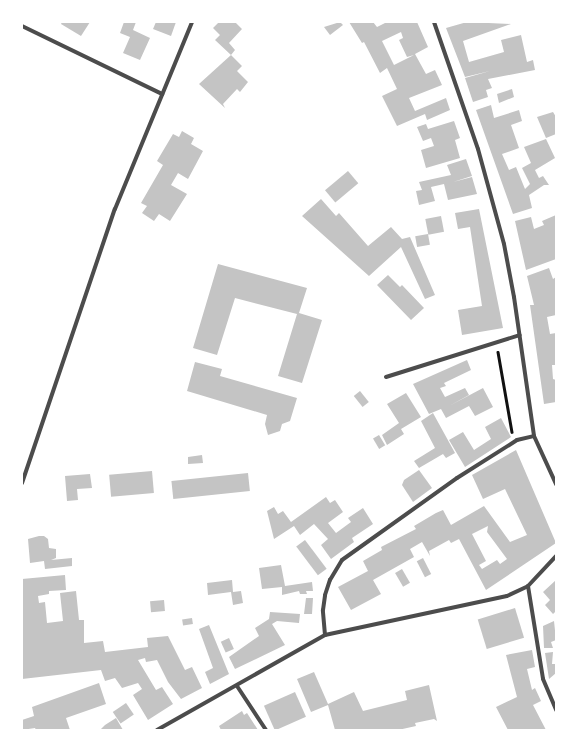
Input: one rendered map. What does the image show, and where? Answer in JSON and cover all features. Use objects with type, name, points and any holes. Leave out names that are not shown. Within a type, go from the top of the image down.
[{"type":"street","points":[[22,483],[86,288],[162,94],[192,22]]},
{"type":"street","points":[[434,22],[478,149],[504,244],[520,335],[534,436],[556,484]]},
{"type":"street","points":[[22,26],[162,94]]},
{"type":"street","points":[[386,377],[520,335]]},
{"type":"street","points":[[325,635],[325,595],[342,560],[456,478],[517,440],[534,436]]},
{"type":"street","points":[[157,730],[325,635],[507,596],[528,586],[556,556]]},
{"type":"street","points":[[528,586],[543,679],[556,710]]},
{"type":"street","points":[[237,686],[266,730]]},
{"type":"path","points":[[497,342],[511,430]]},
{"type":"building","points":[[62,22],[90,22],[81,36],[61,24]]},
{"type":"building","points":[[124,22],[136,22],[133,30],[150,38],[140,60],[123,53],[130,37],[120,33]]},
{"type":"building","points":[[156,22],[176,22],[171,36],[153,29]]},
{"type":"building","points":[[219,22],[235,22],[242,29],[229,43],[235,50],[231,55],[215,40],[220,35],[213,28]]},
{"type":"building","points":[[340,22],[343,25],[330,35],[324,27]]},
{"type":"building","points":[[349,22],[373,22],[377,27],[387,22],[417,22],[428,47],[415,54],[426,74],[435,70],[442,85],[409,98],[415,111],[446,98],[450,110],[427,120],[425,114],[397,126],[382,96],[397,89],[387,68],[380,73],[364,42],[362,43]],"holes":[[[401,32],[403,38],[399,40],[407,57],[414,55],[394,65],[382,41]]]},
{"type":"building","points":[[467,22],[511,24],[463,41],[469,62],[504,52],[501,40],[521,35],[527,62],[533,60],[535,70],[488,79],[492,88],[486,90],[488,97],[473,102],[465,78],[490,71],[465,77],[446,28]]},
{"type":"building","points":[[231,55],[242,66],[237,71],[248,82],[240,92],[237,89],[223,104],[225,108],[199,84]]},
{"type":"building","points":[[512,89],[514,97],[499,103],[497,94]]},
{"type":"building","points":[[491,105],[494,118],[519,110],[522,121],[511,125],[519,148],[502,154],[509,170],[516,167],[525,189],[530,184],[522,168],[531,163],[524,147],[546,139],[555,158],[535,170],[539,178],[543,176],[549,185],[544,185],[529,195],[532,208],[513,214],[476,110]]},
{"type":"building","points":[[553,112],[556,117],[556,134],[546,138],[537,117]]},
{"type":"building","points":[[454,121],[460,138],[455,140],[460,158],[426,168],[421,150],[434,146],[431,138],[423,141],[417,127],[426,124],[428,129]]},
{"type":"building","points":[[182,131],[194,138],[191,144],[203,151],[188,179],[178,173],[171,185],[187,194],[170,221],[159,214],[154,221],[142,213],[147,206],[141,203],[163,165],[157,161],[173,134],[179,137]]},
{"type":"building","points":[[466,159],[472,176],[453,182],[472,177],[477,194],[448,200],[444,184],[431,187],[435,201],[419,205],[416,191],[422,190],[419,182],[451,175],[447,165]]},
{"type":"building","points":[[348,171],[358,183],[335,203],[325,190]]},
{"type":"building","points":[[321,199],[336,216],[339,213],[368,246],[391,227],[402,239],[410,237],[435,295],[425,299],[401,247],[369,276],[302,216]]},
{"type":"building","points":[[479,209],[503,328],[462,335],[458,310],[482,306],[470,227],[458,229],[455,213]]},
{"type":"building","points":[[556,215],[556,259],[526,270],[515,221],[531,217],[534,229],[544,225],[542,221]]},
{"type":"building","points":[[441,216],[444,232],[428,235],[425,219]]},
{"type":"building","points":[[428,234],[430,245],[417,247],[415,236]]},
{"type":"building","points":[[218,264],[307,288],[299,313],[322,320],[302,383],[278,376],[297,314],[235,298],[217,355],[193,348]]},
{"type":"building","points":[[549,268],[553,279],[556,277],[556,315],[547,317],[550,334],[556,333],[556,365],[552,365],[553,379],[556,380],[556,402],[544,404],[530,305],[534,305],[527,276]]},
{"type":"building","points":[[388,275],[400,287],[402,285],[424,308],[411,320],[377,285]]},
{"type":"building","points":[[467,360],[471,370],[444,383],[446,386],[440,388],[445,397],[465,388],[469,395],[449,406],[483,388],[493,407],[475,416],[469,406],[446,418],[441,409],[429,414],[413,384]]},
{"type":"building","points":[[195,362],[222,369],[220,376],[297,398],[290,421],[282,424],[280,431],[268,435],[265,424],[267,415],[187,391]]},
{"type":"building","points":[[360,391],[369,402],[363,407],[354,396]]},
{"type":"building","points":[[406,393],[421,417],[401,429],[404,434],[387,445],[382,435],[399,423],[387,404]]},
{"type":"building","points":[[433,413],[455,453],[446,458],[443,454],[419,468],[414,461],[435,448],[421,421]]},
{"type":"building","points":[[501,418],[511,437],[465,467],[449,440],[463,432],[474,450],[491,439],[485,427]]},
{"type":"building","points":[[379,435],[385,445],[379,449],[373,439]]},
{"type":"building","points":[[516,450],[556,543],[486,590],[459,539],[451,543],[449,540],[429,551],[430,556],[422,542],[410,549],[414,557],[373,580],[381,594],[351,610],[338,587],[368,571],[363,561],[382,550],[381,547],[416,529],[414,526],[443,510],[451,525],[484,506],[510,542],[527,535],[505,489],[483,499],[472,475]],"holes":[[[488,526],[487,532],[507,559],[500,564],[497,560],[482,569],[479,565],[486,561],[472,534]]]},
{"type":"building","points":[[202,455],[203,463],[188,464],[188,457]]},
{"type":"building","points":[[419,470],[432,488],[413,502],[402,485],[404,480]]},
{"type":"building","points":[[152,471],[154,493],[111,497],[109,475]]},
{"type":"building","points":[[248,473],[250,491],[173,499],[171,481]]},
{"type":"building","points":[[90,474],[92,488],[77,489],[78,500],[67,501],[65,476]]},
{"type":"building","points":[[326,497],[330,503],[335,500],[343,512],[328,523],[336,533],[351,522],[348,518],[363,508],[373,524],[352,538],[354,542],[331,559],[321,545],[328,539],[314,524],[300,535],[294,526],[274,539],[267,511],[274,507],[278,514],[283,511],[291,522]]},
{"type":"building","points":[[44,536],[48,539],[49,548],[56,549],[56,558],[51,560],[72,558],[72,566],[45,569],[44,561],[30,563],[28,539]]},
{"type":"building","points":[[305,540],[327,569],[318,575],[296,547]]},
{"type":"building","points":[[423,558],[431,574],[425,577],[417,561]]},
{"type":"building","points":[[281,565],[285,586],[312,582],[313,591],[306,591],[307,594],[300,594],[299,591],[282,595],[282,587],[262,589],[259,568]]},
{"type":"building","points":[[402,569],[410,583],[403,587],[395,573]]},
{"type":"building","points":[[65,575],[66,590],[49,591],[49,594],[38,596],[39,603],[45,602],[47,623],[63,621],[60,593],[76,591],[79,620],[84,620],[84,643],[103,641],[105,652],[148,647],[147,638],[168,636],[185,670],[192,667],[202,688],[181,699],[168,682],[157,660],[146,662],[145,658],[138,660],[156,690],[162,687],[173,704],[148,720],[133,695],[142,689],[138,683],[122,688],[115,678],[105,681],[101,670],[22,679],[22,579]]},
{"type":"building","points":[[232,580],[233,592],[241,591],[243,603],[233,605],[231,592],[208,595],[207,583]]},
{"type":"building","points":[[556,580],[556,611],[553,614],[545,605],[550,600],[543,592]]},
{"type":"building","points":[[306,598],[313,598],[312,614],[304,614]]},
{"type":"building","points":[[164,600],[165,611],[151,612],[150,601]]},
{"type":"building","points":[[515,608],[524,638],[487,649],[478,619]]},
{"type":"building","points":[[270,612],[300,614],[299,623],[277,621],[272,624],[285,645],[235,669],[229,657],[259,636],[255,628],[269,619]]},
{"type":"building","points":[[192,618],[193,624],[183,625],[182,620]]},
{"type":"building","points":[[554,621],[556,640],[551,642],[553,648],[544,648],[543,626]]},
{"type":"building","points":[[209,625],[229,674],[210,684],[205,672],[213,668],[199,629]]},
{"type":"building","points":[[229,638],[234,649],[226,653],[221,642]]},
{"type":"building","points":[[532,650],[535,667],[527,669],[532,690],[535,688],[541,701],[533,705],[546,730],[508,730],[496,707],[517,697],[506,655]]},
{"type":"building","points":[[553,652],[552,664],[555,664],[556,673],[549,679],[545,653]]},
{"type":"building","points":[[314,672],[328,704],[354,692],[363,711],[407,700],[405,691],[429,685],[437,721],[434,719],[415,723],[416,726],[398,730],[335,730],[328,705],[311,712],[297,679]]},
{"type":"building","points":[[99,683],[106,704],[66,718],[70,730],[36,730],[35,728],[22,730],[22,720],[34,716],[32,707]]},
{"type":"building","points":[[295,692],[306,717],[275,730],[264,706]]},
{"type":"building","points":[[126,703],[134,715],[121,724],[113,712]]},
{"type":"building","points":[[242,711],[244,715],[247,713],[258,730],[221,730],[219,726]]},
{"type":"building","points":[[116,718],[123,730],[100,730],[105,725]]}]
